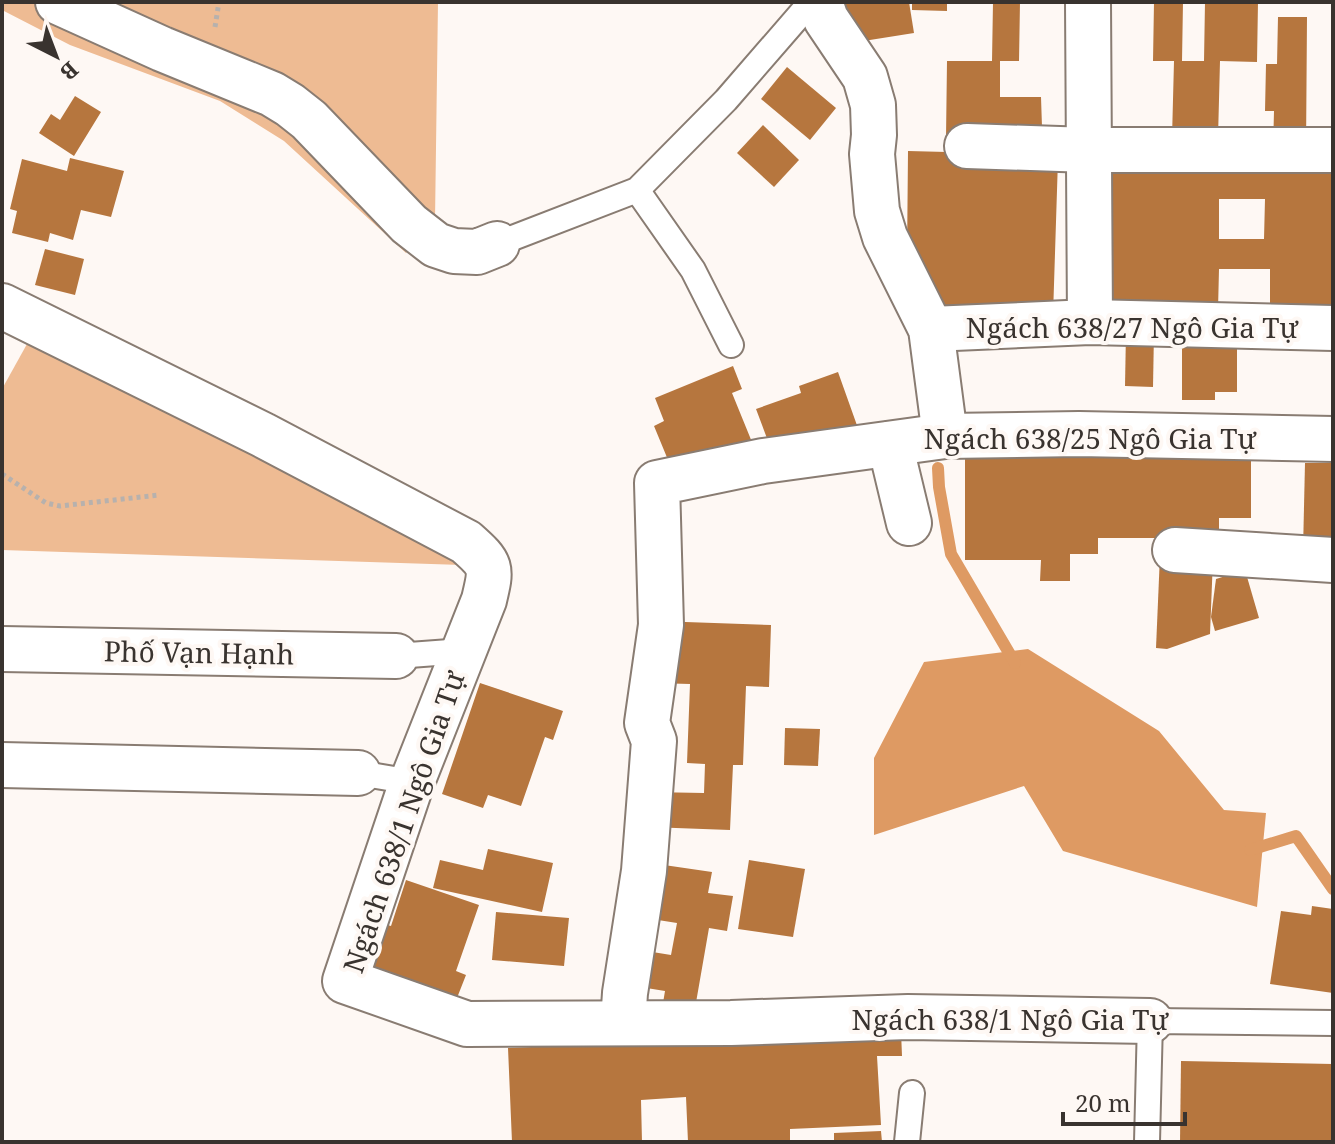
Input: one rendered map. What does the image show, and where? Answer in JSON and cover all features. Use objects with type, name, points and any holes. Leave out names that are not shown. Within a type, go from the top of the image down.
[{"type":"street","points":[[58,2],[272,94],[290,105],[309,120],[409,224],[436,245],[454,251],[477,252],[497,244]]},
{"type":"street","points":[[820,2],[826,19],[865,77],[873,105],[872,154],[877,211],[885,237],[931,329],[945,436]]},
{"type":"street","points":[[1088,2],[1090,322]]},
{"type":"street","points":[[967,146],[1089,150],[1333,150]]},
{"type":"street","name":"Ngách 638/1 Ngô Gia Tự","points":[[2,306],[263,435],[466,542],[484,558],[490,574],[484,600],[412,782],[345,981],[467,1024],[908,1017],[1150,1021]]},
{"type":"street","name":"Ngách 638/27 Ngô Gia Tự","points":[[931,329],[1090,322],[1333,328]]},
{"type":"street","name":"Ngách 638/25 Ngô Gia Tự","points":[[623,1023],[644,871],[654,741],[647,723],[661,625],[657,483],[763,461],[945,436],[1079,434],[1333,439]]},
{"type":"street","points":[[890,444],[909,523]]},
{"type":"street","points":[[1175,550],[1333,560]]},
{"type":"street","name":"Phố Vạn Hạnh","points":[[2,649],[396,656]]},
{"type":"street","points":[[2,765],[358,773]]},
{"type":"lane","points":[[497,244],[637,190],[726,100],[811,2]]},
{"type":"lane","points":[[637,190],[693,270],[731,345]]},
{"type":"lane","points":[[396,656],[463,651]]},
{"type":"lane","points":[[358,773],[412,782]]},
{"type":"lane","points":[[1147,1142],[1150,1021]]},
{"type":"lane","name":"Ngách 638/1 Ngô Gia Tự","points":[[1150,1021],[1333,1023]]},
{"type":"lane","points":[[907,1142],[912,1093]]},
{"type":"path","points":[[2,474],[46,503],[60,506],[159,495]]},
{"type":"shaded area","points":[[2,2],[438,2],[435,220],[406,253],[284,141],[220,101],[70,45],[2,10]]},
{"type":"shaded area","points":[[32,335],[350,494],[462,565],[2,550],[2,389]]},
{"type":"shaded area","points":[[1028,649],[1159,731],[1224,810],[1266,813],[1257,907],[1063,851],[1024,786],[874,835],[874,758],[924,662]]},
{"type":"building","points":[[844,2],[909,2],[914,33],[851,43]]},
{"type":"building","points":[[912,2],[947,2],[947,11],[912,10]]},
{"type":"building","points":[[993,2],[1020,2],[1019,61],[1000,61],[1000,97],[1041,97],[1042,127],[1000,138],[946,138],[947,61],[992,61]]},
{"type":"building","points":[[1154,2],[1183,2],[1182,61],[1204,61],[1205,2],[1258,2],[1257,62],[1220,61],[1218,138],[1172,138],[1174,61],[1153,61]]},
{"type":"building","points":[[1278,17],[1307,17],[1306,150],[1273,150],[1274,111],[1265,111],[1266,64],[1277,64]]},
{"type":"building","points":[[787,67],[836,108],[810,140],[761,99]]},
{"type":"building","points":[[75,96],[101,112],[74,156],[39,133],[51,114],[60,120]]},
{"type":"building","points":[[763,125],[799,160],[774,187],[737,153]]},
{"type":"building","points":[[908,151],[947,152],[948,159],[1058,159],[1053,316],[919,315],[907,259]]},
{"type":"building","points":[[70,158],[124,171],[111,217],[81,210],[73,240],[50,233],[48,242],[12,233],[17,211],[10,209],[22,159],[67,171]]},
{"type":"building","points":[[1100,160],[1333,170],[1333,309],[1270,309],[1270,269],[1219,269],[1218,310],[1099,310]],"holes":[[[1219,199],[1265,199],[1264,239],[1219,239]]]},
{"type":"building","points":[[45,249],[84,259],[75,295],[35,285]]},
{"type":"building","points":[[1126,332],[1154,332],[1153,387],[1125,386]]},
{"type":"building","points":[[1182,338],[1237,338],[1237,392],[1215,392],[1215,400],[1182,400]]},
{"type":"building","points":[[733,366],[742,389],[732,393],[754,447],[673,472],[654,426],[664,421],[655,398]]},
{"type":"building","points":[[838,372],[859,431],[771,449],[756,409],[801,393],[799,386]]},
{"type":"building","points":[[1251,442],[1251,518],[1219,518],[1219,545],[1161,538],[1098,538],[1098,554],[1070,554],[1070,581],[1040,581],[1041,560],[965,560],[965,443]]},
{"type":"building","points":[[1305,463],[1333,463],[1333,552],[1303,551]]},
{"type":"building","points":[[1160,555],[1213,558],[1210,634],[1167,649],[1156,648]]},
{"type":"building","points":[[1245,570],[1259,618],[1215,631],[1211,617],[1216,579]]},
{"type":"building","points":[[657,621],[771,625],[769,687],[746,686],[743,765],[733,765],[730,830],[649,827],[650,792],[704,793],[705,764],[687,763],[690,684],[654,683]]},
{"type":"building","points":[[480,683],[563,711],[553,740],[545,737],[521,806],[488,795],[483,808],[442,794]]},
{"type":"building","points":[[785,728],[820,729],[818,766],[784,765]]},
{"type":"building","points":[[488,849],[553,863],[542,912],[433,888],[440,860],[483,870]]},
{"type":"building","points":[[749,860],[805,869],[793,937],[738,929]]},
{"type":"building","points":[[664,865],[712,872],[708,893],[733,896],[727,931],[709,928],[694,1014],[662,1009],[665,991],[628,985],[634,949],[671,955],[677,923],[639,917]]},
{"type":"building","points":[[406,880],[479,905],[456,971],[466,975],[455,1003],[367,973],[384,924],[391,926]]},
{"type":"building","points":[[1312,906],[1333,909],[1333,993],[1270,984],[1281,911],[1311,915]]},
{"type":"building","points":[[496,912],[569,918],[564,966],[492,960]]},
{"type":"building","points":[[901,1031],[902,1056],[877,1056],[881,1125],[790,1129],[790,1142],[688,1142],[686,1097],[641,1100],[642,1142],[512,1142],[508,1048]]},
{"type":"building","points":[[1181,1061],[1333,1064],[1333,1142],[1180,1142]]},
{"type":"building","points":[[881,1131],[882,1142],[834,1142],[834,1133]]},
{"type":"waterway","points":[[938,468],[951,554],[1015,663]]},
{"type":"waterway","points":[[1250,850],[1296,836],[1333,889]]}]
